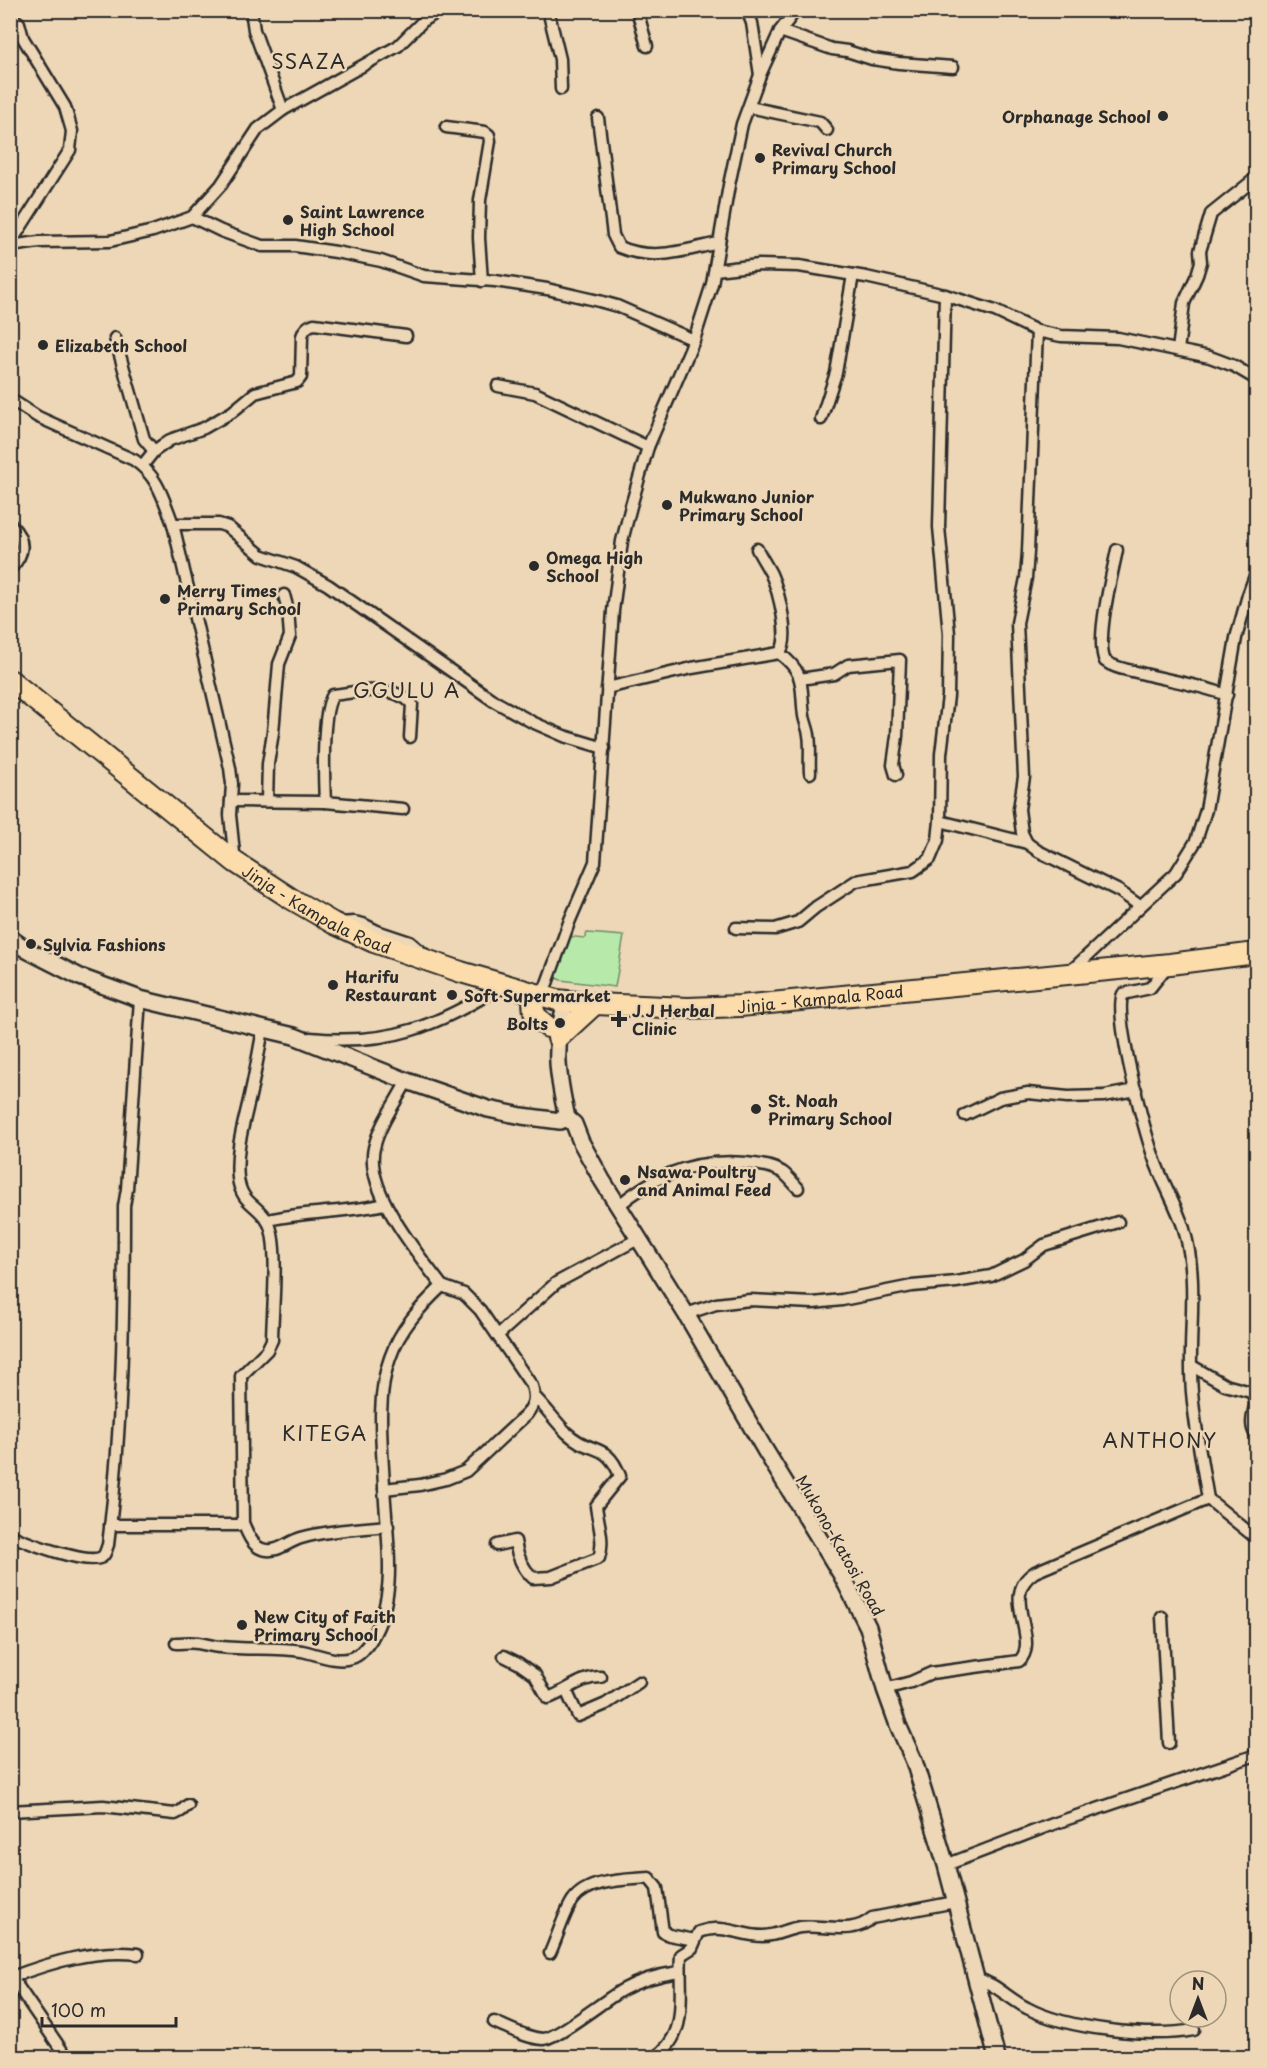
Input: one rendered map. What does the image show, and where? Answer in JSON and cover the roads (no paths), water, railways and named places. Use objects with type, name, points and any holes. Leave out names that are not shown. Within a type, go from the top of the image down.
[{"type":"highway","name":"Jinja - Kampala Road","points":[[10,680],[235,862],[290,898],[374,942],[435,964],[550,998],[595,1004],[688,1008],[740,1006],[1170,964],[1257,953]]},
{"type":"highway","points":[[550,998],[532,1010],[537,1019],[553,1033],[595,1004]]},
{"type":"main road","points":[[10,938],[27,950],[80,977],[140,999],[294,1036],[407,1081],[488,1109],[522,1116],[567,1121]]},
{"type":"main road","name":"Mukono-Katosi Road","points":[[550,998],[559,1028],[553,1033],[551,1083],[554,1101],[686,1314],[841,1574],[868,1627],[885,1689],[914,1761],[946,1865],[997,2058]]},
{"type":"street","points":[[251,10],[254,30],[283,110]]},
{"type":"street","points":[[10,245],[39,242],[110,241],[153,231],[192,217],[221,185],[258,129],[283,110],[398,46],[424,15],[442,10]]},
{"type":"street","points":[[548,10],[560,59],[561,89]]},
{"type":"street","points":[[638,10],[647,46]]},
{"type":"street","points":[[747,10],[752,23],[760,75]]},
{"type":"street","points":[[550,998],[570,920],[595,862],[613,611],[622,542],[648,447],[694,340],[712,284],[742,124],[760,75],[780,31],[796,10]]},
{"type":"street","points":[[10,16],[19,23],[22,38],[65,107],[72,131],[70,150],[10,245]]},
{"type":"street","points":[[780,31],[832,49],[848,51],[872,59],[953,67]]},
{"type":"street","points":[[749,107],[820,122],[826,130]]},
{"type":"street","points":[[598,118],[613,235],[619,247],[644,255],[665,254],[719,243]]},
{"type":"street","points":[[446,127],[485,132],[489,135],[490,141],[480,200],[479,238],[482,281]]},
{"type":"street","points":[[1178,350],[1184,303],[1201,262],[1200,251],[1211,214],[1257,178]]},
{"type":"street","points":[[192,217],[221,231],[262,246],[295,246],[336,252],[381,261],[424,276],[547,289],[599,301],[618,306],[694,340]]},
{"type":"street","points":[[715,270],[759,265],[799,266],[852,275],[945,295],[995,311],[1037,331],[1061,336],[1118,338],[1210,357],[1257,379]]},
{"type":"street","points":[[821,419],[836,373],[852,275]]},
{"type":"street","points":[[736,928],[775,929],[798,922],[816,907],[856,881],[913,871],[930,859],[938,840],[941,754],[948,696],[949,634],[939,516],[945,295]]},
{"type":"street","points":[[142,466],[154,451],[170,440],[204,428],[232,412],[255,393],[297,382],[301,377],[303,330],[308,326],[314,324],[406,336]]},
{"type":"street","points":[[1027,843],[1022,833],[1019,808],[1024,777],[1018,694],[1017,623],[1026,578],[1028,552],[1037,331]]},
{"type":"street","points":[[115,338],[144,439],[154,451]]},
{"type":"street","points":[[498,386],[535,393],[648,447]]},
{"type":"street","points":[[10,399],[38,417],[134,460],[148,469],[160,490],[173,524],[230,768],[230,815],[235,862]]},
{"type":"street","points":[[10,524],[21,537],[22,550],[10,569]]},
{"type":"street","points":[[173,524],[219,524],[228,527],[261,555],[296,567],[328,585],[494,701],[564,736],[604,748]]},
{"type":"street","points":[[607,688],[692,668],[779,653],[784,648],[785,637],[780,604],[771,574],[757,549]]},
{"type":"street","points":[[1117,550],[1107,598],[1102,645],[1105,662],[1144,674],[1207,687],[1227,695]]},
{"type":"street","points":[[1069,974],[1176,873],[1196,841],[1206,810],[1241,616],[1257,573]]},
{"type":"street","points":[[267,801],[268,764],[279,664],[290,636],[284,595]]},
{"type":"street","points":[[779,653],[790,662],[803,687],[805,719],[809,737],[810,773]]},
{"type":"street","points":[[800,679],[834,674],[848,665],[900,660],[897,736],[893,765],[896,775]]},
{"type":"street","points":[[324,802],[326,727],[329,701],[333,695],[385,691],[408,699],[412,704],[410,737]]},
{"type":"street","points":[[231,801],[324,802],[403,809]]},
{"type":"street","points":[[940,822],[1027,843],[1119,891],[1140,906]]},
{"type":"street","points":[[1170,964],[1150,988],[1123,994],[1120,1000],[1122,1022],[1136,1090],[1154,1159],[1183,1228],[1190,1259],[1194,1306],[1192,1391],[1208,1499],[1257,1538]]},
{"type":"street","points":[[294,1036],[357,1041],[388,1037],[418,1029],[455,1014],[504,985]]},
{"type":"street","points":[[10,1535],[48,1550],[87,1559],[99,1559],[105,1555],[117,1468],[124,1328],[124,1206],[140,999]]},
{"type":"street","points":[[263,1029],[238,1151],[238,1174],[246,1200],[268,1220],[273,1237],[272,1340],[267,1350],[241,1376],[243,1523],[254,1543],[261,1549],[279,1549],[293,1540],[317,1533],[388,1526]]},
{"type":"street","points":[[407,1081],[377,1137],[374,1148],[372,1160],[385,1204],[414,1250],[442,1286],[464,1294],[480,1310],[532,1386],[536,1396],[567,1433],[583,1446],[605,1452],[615,1462],[620,1476],[596,1506],[603,1545],[599,1558],[550,1576],[533,1578],[525,1570],[516,1551],[516,1541],[496,1545]]},
{"type":"street","points":[[965,1115],[1000,1098],[1028,1093],[1068,1097],[1104,1096],[1136,1090]]},
{"type":"street","points":[[618,1206],[657,1179],[691,1165],[714,1162],[770,1166],[784,1173],[798,1188]]},
{"type":"street","points":[[268,1220],[290,1215],[362,1209],[385,1204]]},
{"type":"street","points":[[686,1314],[716,1304],[750,1300],[813,1303],[842,1300],[912,1286],[991,1276],[1024,1260],[1044,1245],[1118,1222]]},
{"type":"street","points":[[498,1335],[556,1283],[638,1239]]},
{"type":"street","points":[[176,1643],[196,1642],[220,1647],[303,1651],[336,1659],[351,1659],[359,1654],[374,1635],[384,1611],[389,1581],[388,1526],[384,1489],[383,1391],[389,1359],[401,1333],[442,1286]]},
{"type":"street","points":[[1192,1366],[1225,1385],[1255,1392],[1256,1403],[1251,1422],[1252,1429],[1257,1435]]},
{"type":"street","points":[[384,1489],[437,1481],[466,1470],[527,1414],[536,1396]]},
{"type":"street","points":[[885,1689],[911,1682],[931,1673],[1019,1661],[1024,1657],[1026,1647],[1020,1597],[1021,1586],[1026,1578],[1208,1499]]},
{"type":"street","points":[[110,1525],[213,1526],[243,1523]]},
{"type":"street","points":[[1162,1617],[1169,1743]]},
{"type":"street","points":[[504,1656],[535,1675],[548,1698],[566,1690],[576,1682],[591,1677],[601,1677]]},
{"type":"street","points":[[566,1690],[578,1716],[606,1704],[639,1682]]},
{"type":"street","points":[[946,1865],[1053,1824],[1257,1755]]},
{"type":"street","points":[[10,1811],[103,1806],[175,1814],[188,1805]]},
{"type":"street","points":[[550,1953],[573,1900],[580,1893],[605,1883],[649,1878],[657,1888],[663,1932],[695,1940]]},
{"type":"street","points":[[654,2058],[675,2038],[681,2007],[679,1972],[681,1955],[692,1948],[699,1932],[712,1928],[726,1928],[751,1935],[766,1936],[800,1927],[842,1928],[863,1925],[872,1918],[955,1902]]},
{"type":"street","points":[[67,2058],[11,1976],[68,1961],[80,1955],[88,1956],[116,1951],[138,1954]]},
{"type":"street","points":[[494,2022],[530,2037],[545,2039],[555,2036],[623,1990],[645,1979],[679,1972]]},
{"type":"street","points":[[975,1978],[987,1981],[1028,2009],[1051,2018],[1100,2027],[1155,2033],[1167,2034],[1194,2030]]},
{"type":"place","name":"Orphanage School","points":[[1163,116]]},
{"type":"place","name":"Revival Church Primary School","points":[[760,158]]},
{"type":"place","name":"Saint Lawrence High School","points":[[288,220]]},
{"type":"place","name":"Elizabeth School","points":[[43,345]]},
{"type":"place","name":"Mukwano Junior Primary School","points":[[667,505]]},
{"type":"place","name":"Omega High School","points":[[534,566]]},
{"type":"place","name":"Merry Times Primary School","points":[[165,599]]},
{"type":"place","name":"Sylvia Fashions","points":[[31,944]]},
{"type":"place","name":"Harifu Restaurant","points":[[333,985]]},
{"type":"place","name":"Soft Supermarket","points":[[452,995]]},
{"type":"place","name":"J J Herbal Clinic","points":[[619,1019]]},
{"type":"place","name":"Bolts","points":[[560,1023]]},
{"type":"place","name":"St. Noah Primary School","points":[[756,1109]]},
{"type":"place","name":"Nsawa Poultry and Animal Feed","points":[[625,1180]]},
{"type":"place","name":"New City of Faith Primary School","points":[[242,1625]]},
{"type":"district","name":"SSAZA","points":[[309,61]]},
{"type":"district","name":"GGULU A","points":[[407,690]]},
{"type":"district","name":"KITEGA","points":[[325,1433]]},
{"type":"district","name":"ANTHONY","points":[[1160,1440]]}]
